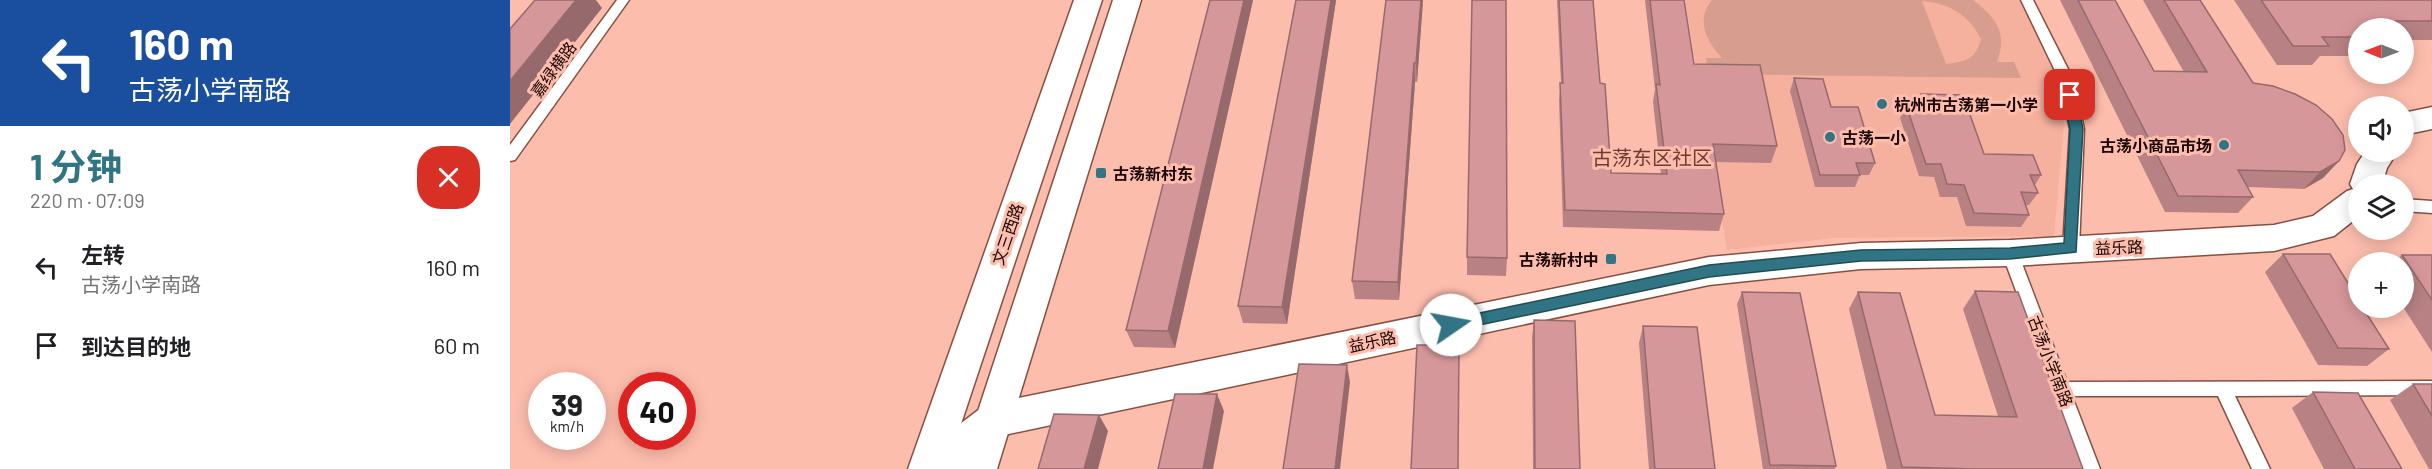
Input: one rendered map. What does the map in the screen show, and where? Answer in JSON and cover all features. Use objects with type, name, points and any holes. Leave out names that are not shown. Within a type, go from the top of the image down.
[{"type":"street","name":"文三西路","points":[[929,469],[1088,0]]},
{"type":"street","points":[[978,469],[1127,0]]},
{"type":"street","points":[[2414,122],[2432,118]]},
{"type":"street","name":"益乐路","points":[[929,469],[994,420],[1709,271],[1861,256],[2010,254],[2071,248],[2122,249],[2274,238],[2322,228],[2348,208]]},
{"type":"lane","name":"嘉绿横路","points":[[510,156],[623,0]]},
{"type":"lane","points":[[2028,0],[2066,79],[2077,129],[2071,248]]},
{"type":"lane","points":[[2414,206],[2432,207]]},
{"type":"lane","name":"古荡小学南路","points":[[2010,254],[2091,469]]},
{"type":"lane","points":[[2223,388],[2261,469]]},
{"type":"lane","points":[[2061,389],[2432,388]]},
{"type":"shaded area","name":"杭州市古荡第一小学","points":[[1685,0],[2019,0],[2058,82],[2064,125],[2054,236],[1834,238],[1727,250]]},
{"type":"shaded area","points":[[1712,0],[1973,0],[1988,13],[1998,26],[2001,42],[1997,62],[2014,62],[2021,78],[1708,74],[1706,58],[1722,58],[1712,45],[1705,30],[1704,15]],"holes":[[[1922,1],[1932,2],[1957,12],[1971,23],[1981,39],[1976,51],[1969,58],[1946,64]]]},
{"type":"building","points":[[535,0],[576,0],[510,81],[510,29]]},
{"type":"building","points":[[1210,0],[1244,0],[1168,331],[1126,330]]},
{"type":"building","points":[[1296,0],[1331,0],[1282,307],[1238,306]]},
{"type":"building","points":[[1386,0],[1421,0],[1416,63],[1414,63],[1398,282],[1352,281]]},
{"type":"building","points":[[1472,0],[1506,0],[1507,258],[1467,257]]},
{"type":"building","points":[[1559,0],[1593,0],[1600,83],[1605,84],[1611,173],[1667,174],[1656,84],[1660,85],[1650,0],[1684,0],[1694,64],[1760,65],[1777,146],[1713,144],[1724,214],[1565,210]]},
{"type":"building","points":[[2078,0],[2115,0],[2154,71],[2207,72],[2164,0],[2200,0],[2253,83],[2273,86],[2295,94],[2316,105],[2332,119],[2343,135],[2345,150],[2339,161],[2320,172],[2238,170],[2253,197],[2178,196]]},
{"type":"building","points":[[2261,0],[2432,0],[2432,21],[2414,21],[2414,18],[2348,18],[2348,37],[2322,37],[2329,46],[2293,46]]},
{"type":"building","name":"古荡一小","points":[[1794,78],[1823,79],[1831,107],[1858,107],[1875,163],[1856,163],[1860,175],[1820,175]]},
{"type":"building","points":[[1921,94],[1963,95],[1984,154],[2033,155],[2041,175],[2030,175],[2038,193],[2021,192],[2029,215],[1974,213],[1964,185],[1947,184],[1941,164],[1926,164],[1906,105],[1924,105]]},
{"type":"building","points":[[2283,254],[2330,254],[2348,283],[2348,318],[2369,318],[2389,349],[2338,348]]},
{"type":"building","points":[[2414,255],[2432,255],[2432,300],[2414,273]]},
{"type":"building","points":[[1975,291],[2018,292],[2083,469],[1902,467],[1858,292],[1900,293],[1935,415],[2017,417]]},
{"type":"building","points":[[1742,292],[1800,293],[1836,466],[1770,465]]},
{"type":"building","points":[[1534,320],[1575,321],[1580,469],[1535,469]]},
{"type":"building","points":[[1643,326],[1697,327],[1715,469],[1655,469]]},
{"type":"building","points":[[1417,345],[1459,345],[1458,469],[1411,469]]},
{"type":"building","points":[[1299,364],[1347,365],[1335,469],[1283,469]]},
{"type":"building","points":[[2413,384],[2432,384],[2432,416]]},
{"type":"building","points":[[2313,392],[2358,393],[2402,469],[2355,469]]},
{"type":"building","points":[[1175,394],[1217,394],[1203,469],[1158,469]]},
{"type":"building","points":[[1054,414],[1099,415],[1084,469],[1038,469]]},
{"type":"place","name":"杭州市古荡第一小学","points":[[1882,104]]},
{"type":"place","name":"古荡一小","points":[[1830,137]]},
{"type":"place","name":"古荡小商品市场","points":[[2224,145]]},
{"type":"place","name":"古荡新村东","points":[[1101,173]]},
{"type":"place","name":"古荡新村中","points":[[1611,259]]},
{"type":"district","name":"古荡东区社区","points":[[1652,157]]},
{"type":"route","points":[[1451,325],[1709,271],[1861,256],[2010,254],[2071,248],[2077,129],[2070,95]]}]
